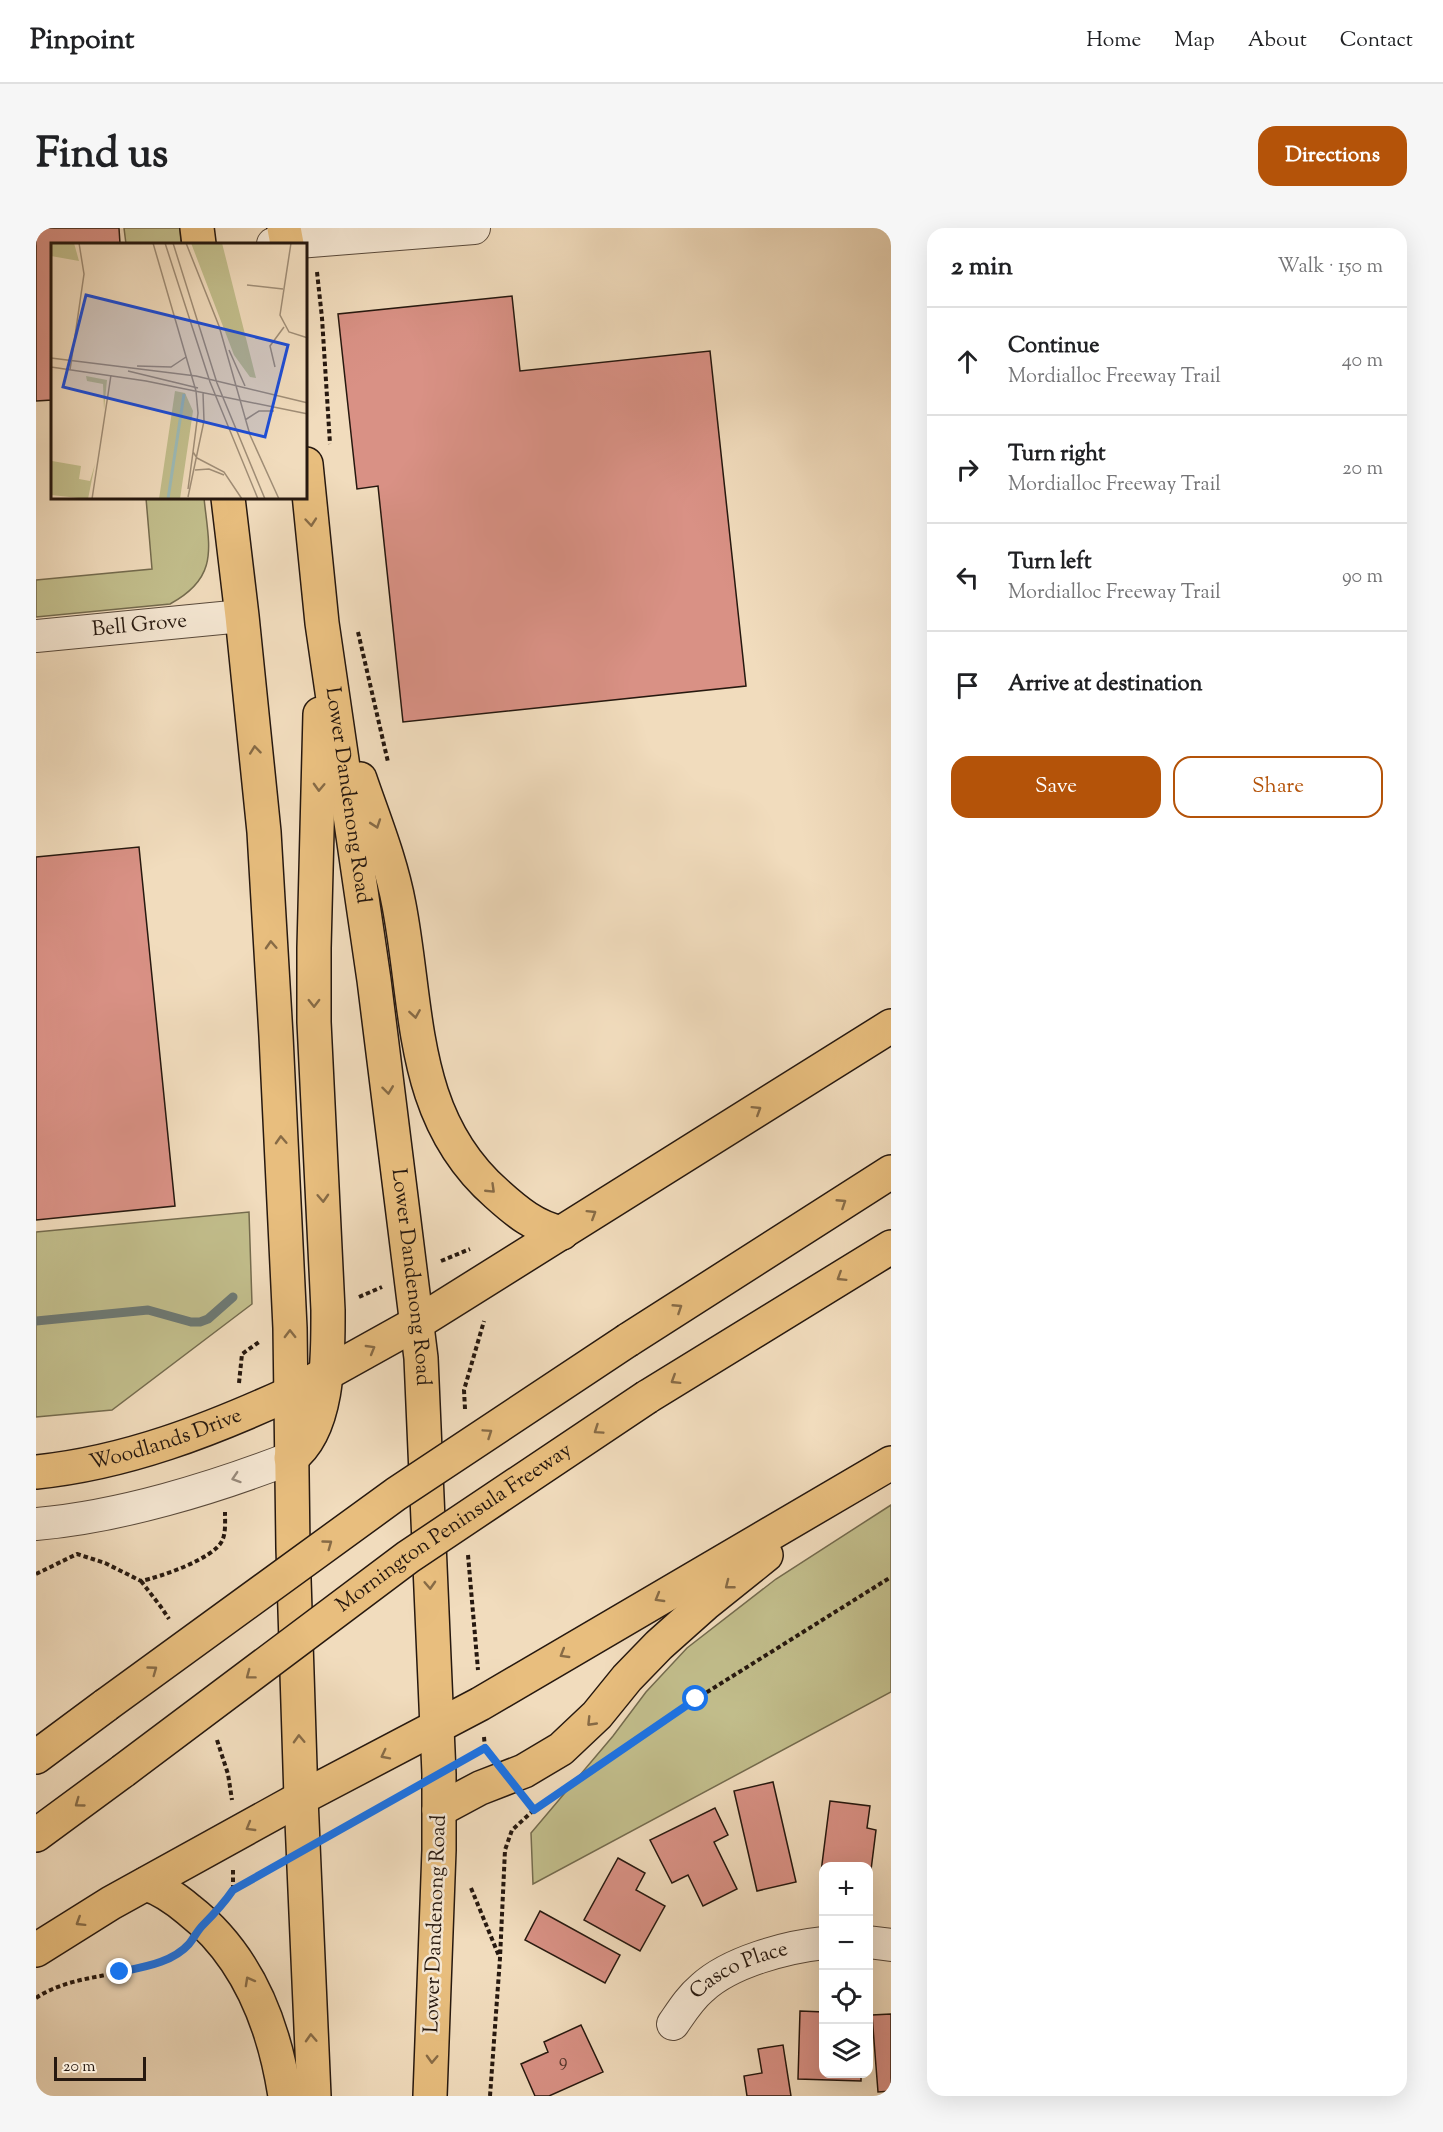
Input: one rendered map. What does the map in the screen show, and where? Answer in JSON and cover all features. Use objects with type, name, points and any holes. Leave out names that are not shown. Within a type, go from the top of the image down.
[{"type":"main road","points":[[197,228],[199,243]]},
{"type":"main road","name":"Lower Dandenong Road","points":[[308,484],[322,623],[374,980],[417,1323],[422,1387],[439,1774],[430,2096]]},
{"type":"main road","points":[[228,500],[264,832],[270,935],[290,1328],[291,1458],[301,1798],[314,2096]]},
{"type":"main road","points":[[291,1458],[303,1448],[314,1428],[326,1375],[328,1310],[315,1034],[314,948],[322,623]]},
{"type":"main road","points":[[336,709],[396,886],[426,1079],[443,1125],[462,1156],[491,1189],[527,1219],[544,1228],[562,1233]]},
{"type":"main road","name":"Woodlands Drive","points":[[36,1472],[103,1461],[163,1444],[236,1418],[326,1375],[417,1323],[891,1026]]},
{"type":"main road","points":[[36,1757],[396,1494],[628,1340],[891,1172]]},
{"type":"main road","name":"Mornington Peninsula Freeway","points":[[36,1835],[408,1557],[647,1398],[891,1246]]},
{"type":"main road","points":[[36,1950],[111,1903],[301,1798],[437,1728],[891,1463]]},
{"type":"main road","points":[[439,1810],[470,1792],[539,1763],[574,1738],[597,1715],[627,1678],[679,1626],[857,1484]]},
{"type":"main road","points":[[146,1884],[169,1894],[205,1923],[224,1942],[240,1965],[258,1998],[277,2051],[285,2096]]},
{"type":"street","points":[[283,240],[474,228]]},
{"type":"street","name":"Bell Grove","points":[[36,636],[242,616]]},
{"type":"street","points":[[36,1524],[104,1514],[139,1506],[228,1480],[291,1458]]},
{"type":"street","points":[[873,1943],[891,1945]]},
{"type":"street","name":"Casco Place","points":[[673,2024],[686,2005],[704,1986],[726,1973],[756,1958],[819,1944]]},
{"type":"path","points":[[36,1574],[77,1554],[112,1565],[141,1581],[195,1561],[220,1544],[224,1533]]},
{"type":"path","points":[[490,2096],[505,1850],[512,1830],[534,1810],[696,1699],[891,1577]]},
{"type":"path","points":[[36,1998],[66,1984],[152,1965],[164,1960],[189,1944],[233,1890],[485,1748],[534,1810]]},
{"type":"shaded area","points":[[124,228],[180,228],[181,243],[126,243]]},
{"type":"shaded area","points":[[146,500],[204,500],[209,546],[208,559],[204,572],[186,594],[170,604],[36,617],[36,580],[152,569]]},
{"type":"shaded area","points":[[249,1212],[252,1304],[112,1410],[36,1417],[36,1232]]},
{"type":"shaded area","points":[[891,1505],[891,1692],[533,1884],[531,1833],[613,1736],[646,1692],[687,1648],[776,1579]]},
{"type":"building","points":[[36,228],[119,228],[120,243],[51,243],[51,400],[36,401]]},
{"type":"building","points":[[512,296],[520,371],[710,351],[746,686],[403,722],[378,486],[357,489],[338,314]]},
{"type":"building","points":[[139,847],[175,1206],[36,1220],[36,857]]},
{"type":"building","points":[[773,1782],[796,1882],[757,1891],[734,1791]]},
{"type":"building","points":[[830,1801],[870,1806],[867,1828],[876,1830],[872,1862],[822,1862]]},
{"type":"building","points":[[715,1808],[728,1835],[714,1842],[737,1889],[703,1906],[688,1875],[672,1883],[650,1840]]},
{"type":"building","points":[[618,1858],[645,1873],[636,1890],[665,1906],[640,1951],[584,1920]]},
{"type":"building","points":[[540,1911],[620,1955],[605,1983],[525,1940]]},
{"type":"building","points":[[800,2011],[819,2012],[819,2078],[861,2078],[861,2081],[798,2079]]},
{"type":"building","points":[[891,2014],[891,2091],[878,2092],[873,2015]]},
{"type":"building","points":[[581,2025],[603,2072],[549,2096],[535,2096],[521,2064],[548,2052],[544,2042]]},
{"type":"building","points":[[783,2045],[791,2096],[747,2096],[744,2076],[762,2073],[758,2049]]},
{"type":"waterway","points":[[36,1321],[148,1310],[191,1322],[200,1322],[208,1319],[233,1297]]},
{"type":"route","points":[[120,1972],[152,1965],[179,1952],[189,1944],[196,1932],[226,1901],[233,1890],[485,1748],[534,1810],[696,1699]]}]
